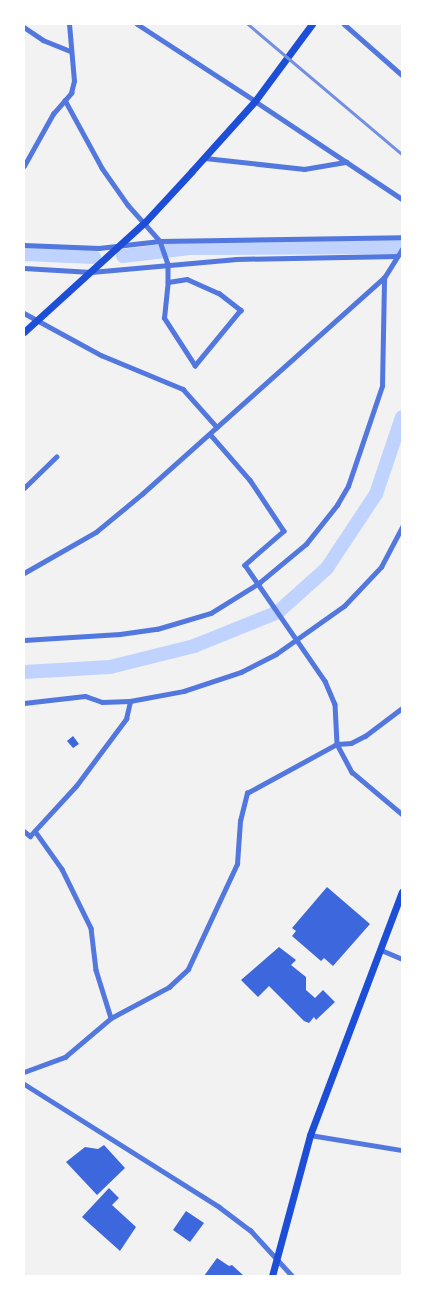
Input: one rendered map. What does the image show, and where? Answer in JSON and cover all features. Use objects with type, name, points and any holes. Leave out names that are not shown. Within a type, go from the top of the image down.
[{"type":"main road","points":[[24,332],[145,222],[205,158],[255,101],[312,24]]},
{"type":"main road","points":[[272,1276],[310,1135],[382,950],[402,892]]},
{"type":"street","points":[[24,166],[52,114],[65,100],[74,81],[68,24]]},
{"type":"street","points":[[138,24],[402,199]]},
{"type":"street","points":[[344,24],[402,75]]},
{"type":"street","points":[[24,27],[43,40],[70,51]]},
{"type":"street","points":[[65,100],[102,168],[128,205],[160,241],[168,264],[164,318],[195,366],[241,310],[219,294],[187,278],[168,282]]},
{"type":"street","points":[[205,158],[304,169],[346,162]]},
{"type":"street","points":[[24,246],[119,246],[160,241],[402,237]]},
{"type":"street","points":[[24,573],[96,532],[210,434],[384,278],[402,249]]},
{"type":"street","points":[[24,268],[91,272],[236,259],[398,256]]},
{"type":"street","points":[[24,640],[157,629],[211,613],[259,583],[306,544],[337,506],[348,486],[382,386],[384,278]]},
{"type":"street","points":[[24,313],[101,355],[183,389],[217,427]]},
{"type":"street","points":[[210,434],[250,480],[284,531],[245,565],[325,681],[336,704],[337,744],[352,772],[402,814]]},
{"type":"street","points":[[24,488],[56,457]]},
{"type":"street","points":[[24,703],[85,696],[102,702],[130,701],[216,682],[253,666],[296,641],[344,606],[365,586],[381,566],[402,528]]},
{"type":"street","points":[[24,831],[30,836],[82,778],[126,719],[130,701]]},
{"type":"street","points":[[24,1072],[65,1057],[111,1018],[169,987],[188,969],[237,864],[240,822],[248,793],[337,744],[350,743],[366,736],[402,708]]},
{"type":"street","points":[[35,831],[62,869],[91,928],[96,970],[111,1018]]},
{"type":"street","points":[[382,950],[402,959]]},
{"type":"street","points":[[24,1084],[219,1207],[250,1230],[277,1257],[292,1276]]},
{"type":"street","points":[[310,1135],[402,1150]]},
{"type":"building","points":[[73,736],[79,744],[73,748],[67,741]]},
{"type":"building","points":[[327,887],[370,924],[333,966],[324,958],[321,961],[292,936],[296,931],[292,928]]},
{"type":"building","points":[[279,947],[296,960],[291,965],[306,977],[306,990],[315,998],[323,990],[335,1002],[316,1020],[314,1017],[309,1023],[304,1021],[269,986],[258,997],[241,980]]},
{"type":"building","points":[[104,1145],[125,1168],[97,1195],[66,1162],[85,1147],[98,1149]]},
{"type":"building","points":[[109,1188],[119,1198],[112,1205],[136,1227],[120,1251],[82,1217]]},
{"type":"building","points":[[186,1211],[204,1223],[190,1242],[173,1230]]},
{"type":"building","points":[[217,1258],[229,1266],[232,1265],[244,1276],[204,1276]]},
{"type":"waterway","points":[[123,256],[190,248],[402,247]]},
{"type":"waterway","points":[[24,254],[94,257]]},
{"type":"waterway","points":[[24,672],[110,667],[194,646],[278,612],[327,568],[376,494],[402,417]]},
{"type":"railway","points":[[248,24],[402,154]]}]
